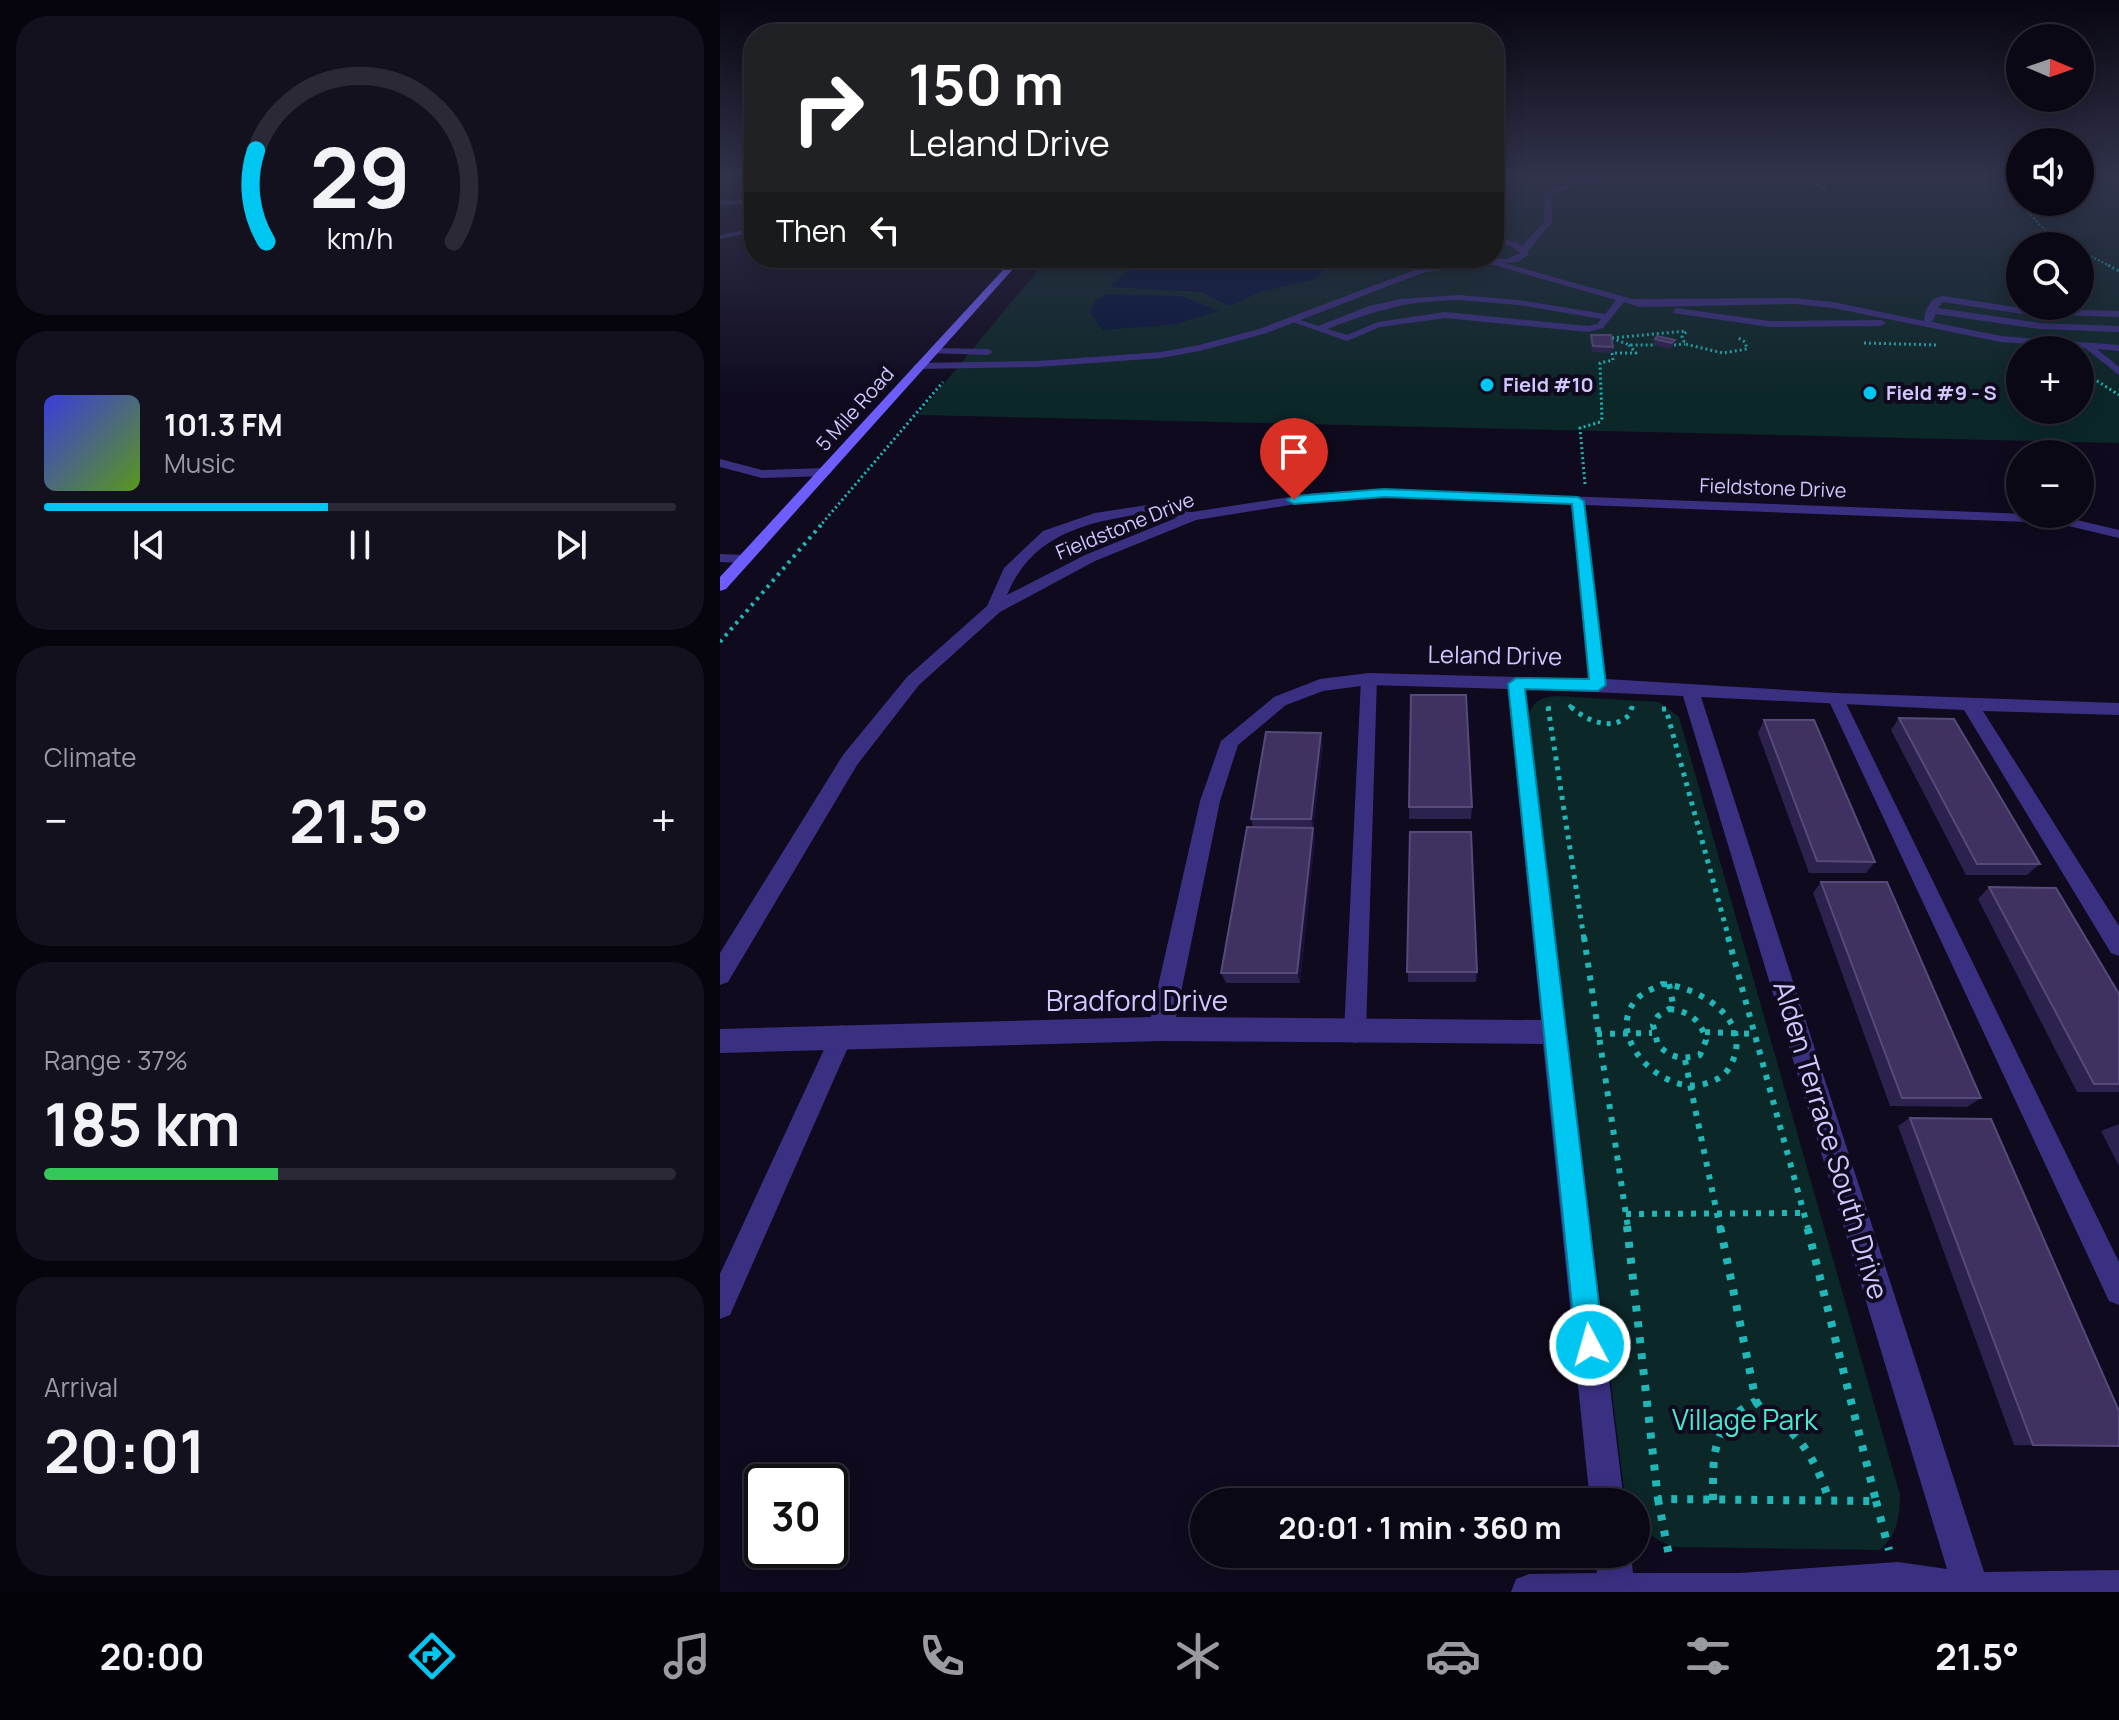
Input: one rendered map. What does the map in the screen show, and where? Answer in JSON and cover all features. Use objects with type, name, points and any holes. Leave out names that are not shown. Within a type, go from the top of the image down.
[{"type":"street","points":[[1519,249],[1523,253]]},
{"type":"street","points":[[1504,261],[1511,261],[1526,249]]},
{"type":"street","name":"5 Mile Road","points":[[720,586],[1010,268]]},
{"type":"street","points":[[919,366],[1037,364],[1161,355],[1200,348],[1292,320],[1427,268]]},
{"type":"street","points":[[1423,270],[1437,268]]},
{"type":"street","points":[[933,351],[1025,352],[1103,358]]},
{"type":"street","name":"Fieldstone Drive","points":[[720,974],[850,760],[913,681],[994,608],[1090,558],[1193,516],[1315,497],[1384,493],[2056,519],[2119,534]]},
{"type":"street","points":[[1582,501],[1598,685]]},
{"type":"street","points":[[994,608],[1009,571],[1048,534],[1100,516],[1147,509],[1193,516]]},
{"type":"street","name":"Leland Drive","points":[[1161,1029],[1210,801],[1230,741],[1280,701],[1320,685],[1369,679],[1598,685],[1836,699],[2119,709]]},
{"type":"street","points":[[1516,684],[1605,1488]]},
{"type":"street","name":"Alden Terrace South Drive","points":[[1690,691],[1972,1590]]},
{"type":"street","points":[[1969,703],[2119,946]]},
{"type":"street","name":"Bradford Drive","points":[[720,1041],[1161,1029],[1555,1032]]},
{"type":"street","points":[[1615,1568],[1617,1590]]},
{"type":"street","points":[[1529,1592],[1832,1589],[1898,1580],[1972,1590],[2119,1588]]},
{"type":"lane","points":[[1523,253],[1527,264],[1541,274]]},
{"type":"lane","points":[[1504,265],[1625,301],[1699,315],[1770,324],[1912,324]]},
{"type":"lane","points":[[1926,326],[1930,310],[1936,301],[1943,299],[2022,311],[2119,314]]},
{"type":"lane","points":[[1320,328],[1375,308],[1427,300],[1515,303],[1606,317]]},
{"type":"lane","points":[[1292,320],[1347,338],[1378,325],[1445,315],[1588,329],[1600,326],[1625,301],[1795,301],[2006,340]]},
{"type":"lane","points":[[1930,310],[2040,326],[2119,329]]},
{"type":"lane","points":[[2094,348],[2119,348]]},
{"type":"lane","points":[[2094,351],[2117,369]]},
{"type":"lane","points":[[720,463],[762,474],[826,472]]},
{"type":"lane","points":[[720,558],[746,559]]},
{"type":"lane","points":[[1355,1032],[1369,679]]},
{"type":"lane","points":[[1836,699],[2119,1291]]},
{"type":"lane","points":[[720,1305],[842,1036]]},
{"type":"path","points":[[2094,258],[2119,271]]},
{"type":"path","points":[[1653,345],[1629,345],[1611,338],[1686,331],[1682,337],[1685,344]]},
{"type":"path","points":[[1674,345],[1685,344],[1713,352],[1738,352],[1747,349],[1745,342],[1736,336],[1747,337]]},
{"type":"path","points":[[1860,343],[1939,345]]},
{"type":"path","points":[[1582,501],[1580,428],[1600,422],[1602,418],[1601,361],[1613,360],[1612,353],[1636,353],[1629,345]]},
{"type":"path","points":[[720,642],[957,366]]},
{"type":"path","points":[[2094,379],[2119,395]]},
{"type":"path","points":[[1632,697],[1633,709],[1621,723],[1604,724],[1582,718],[1570,705],[1548,704],[1626,1214],[1658,1499],[1676,1590]]},
{"type":"path","points":[[1633,709],[1644,709]]},
{"type":"path","points":[[1655,709],[1666,709],[1804,1213],[1898,1580]]},
{"type":"path","points":[[1669,984],[1674,1009]]},
{"type":"path","points":[[1669,984],[1695,989],[1711,998],[1724,1012],[1734,1033],[1736,1047],[1732,1063],[1722,1077],[1707,1085],[1689,1087],[1670,1083],[1652,1072],[1638,1059],[1628,1033],[1629,1011],[1636,998],[1648,989],[1669,984]]},
{"type":"path","points":[[1674,1009],[1693,1016],[1705,1032],[1706,1040],[1700,1055],[1685,1060],[1666,1054],[1652,1033],[1656,1017],[1674,1009]]},
{"type":"path","points":[[1705,1032],[1754,1034]]},
{"type":"path","points":[[1597,1034],[1652,1033]]},
{"type":"path","points":[[1685,1060],[1756,1401],[1762,1414],[1780,1423],[1813,1457],[1829,1500]]},
{"type":"path","points":[[1626,1214],[1804,1213]]},
{"type":"path","points":[[1713,1500],[1713,1457],[1719,1431],[1736,1409],[1756,1401]]},
{"type":"path","points":[[1658,1499],[1876,1501]]},
{"type":"green space","points":[[1504,249],[2006,249],[2006,320],[2094,320],[2094,249],[2119,249],[2119,443],[2094,440],[918,415],[1040,268],[1504,268]]},
{"type":"green space","name":"Village Park","points":[[1546,698],[1659,702],[1679,717],[1900,1495],[1896,1525],[1880,1550],[1675,1547],[1650,1534],[1650,1488],[1624,1488],[1529,716],[1533,706]]},
{"type":"water","points":[[1140,268],[1326,268],[1316,279],[1263,291],[1229,306],[1202,292],[1110,287],[1126,272]]},
{"type":"water","points":[[1106,294],[1181,296],[1219,311],[1176,324],[1103,330],[1090,312],[1095,301]]},
{"type":"building","points":[[1591,335],[1611,335],[1613,347],[1593,346]]},
{"type":"building","points":[[1657,336],[1675,340],[1671,343],[1655,339]]},
{"type":"building","points":[[1411,695],[1466,695],[1472,807],[1409,807]]},
{"type":"building","points":[[1899,718],[1954,719],[2040,864],[1977,864]]},
{"type":"building","points":[[1764,720],[1814,720],[1875,862],[1817,861]]},
{"type":"building","points":[[1266,732],[1321,733],[1311,819],[1251,819]]},
{"type":"building","points":[[1247,827],[1313,828],[1297,973],[1221,973]]},
{"type":"building","points":[[1410,832],[1471,832],[1477,972],[1407,972]]},
{"type":"building","points":[[1821,882],[1887,882],[1981,1098],[1902,1098]]},
{"type":"building","points":[[1989,887],[2056,888],[2119,994],[2119,1084],[2094,1084]]},
{"type":"building","points":[[1910,1118],[1991,1119],[2119,1411],[2119,1446],[2033,1445]]},
{"type":"place","name":"Field #10","points":[[1487,385]]},
{"type":"place","name":"Field #9 - S","points":[[1870,393]]},
{"type":"route","points":[[1294,500],[1384,493],[1578,501],[1598,685],[1516,684],[1590,1345]]}]
